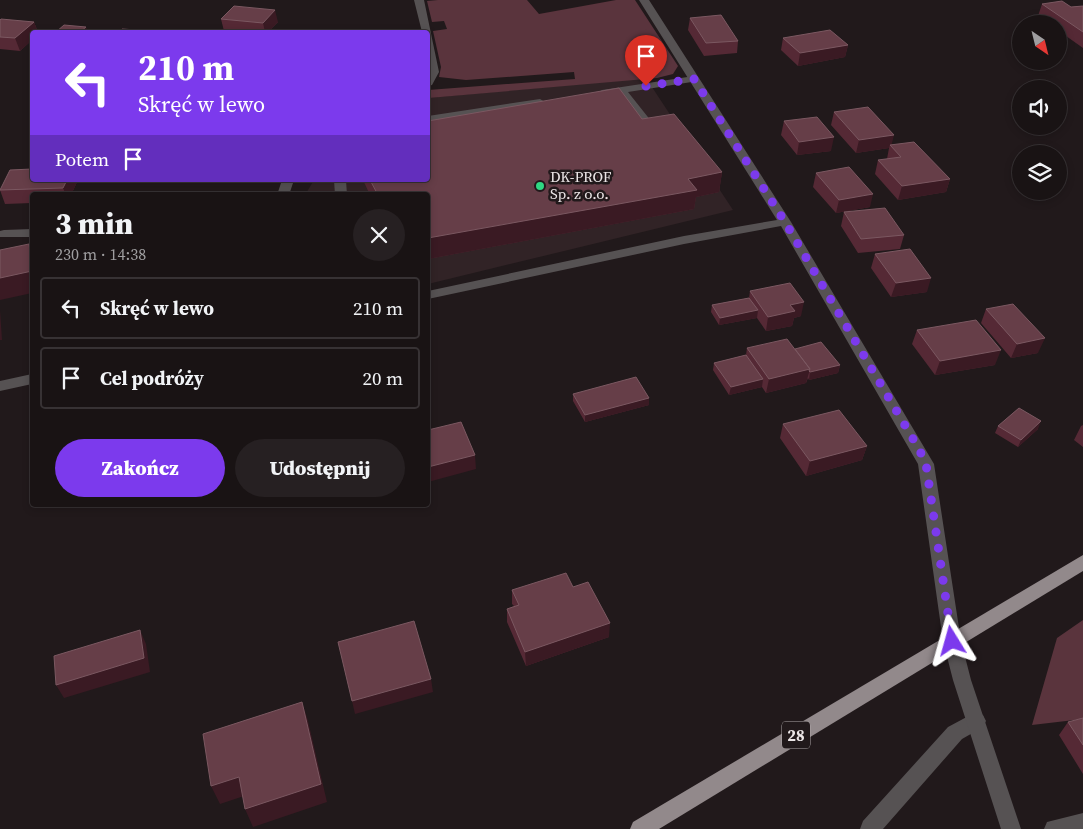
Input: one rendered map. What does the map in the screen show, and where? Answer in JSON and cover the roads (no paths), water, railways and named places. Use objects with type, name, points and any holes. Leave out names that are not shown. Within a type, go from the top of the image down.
[{"type":"main road","name":"28","points":[[640,829],[1083,562]]},
{"type":"street","points":[[419,0],[426,30]]},
{"type":"street","points":[[644,0],[785,222],[926,464],[952,641],[1011,829]]},
{"type":"street","points":[[430,48],[434,72],[430,79]]},
{"type":"street","points":[[594,94],[694,79]]},
{"type":"street","points":[[621,91],[654,131]]},
{"type":"street","points":[[430,119],[549,101]]},
{"type":"street","points":[[430,296],[684,240],[785,222]]},
{"type":"street","points":[[4,234],[30,233]]},
{"type":"street","points":[[0,386],[30,379]]},
{"type":"street","points":[[870,828],[955,732],[976,721]]},
{"type":"street","points":[[1054,829],[1083,823]]},
{"type":"place","name":"DK-PROF Sp. z o.o.","points":[[540,186]]}]
